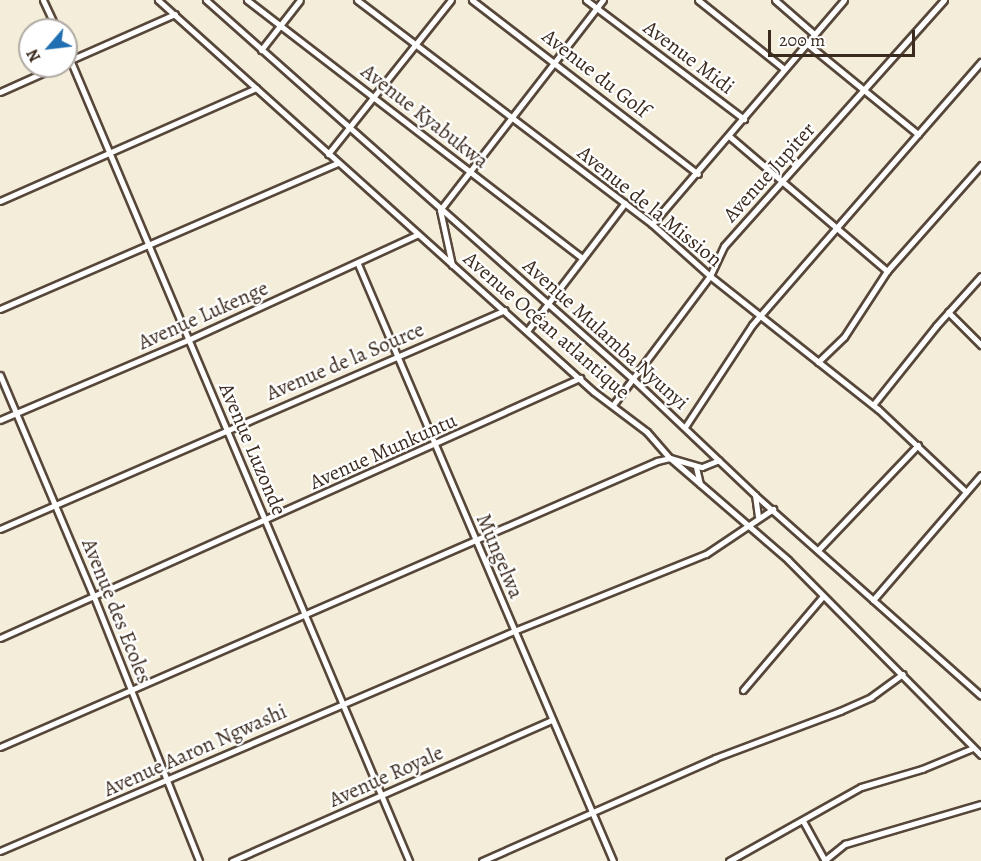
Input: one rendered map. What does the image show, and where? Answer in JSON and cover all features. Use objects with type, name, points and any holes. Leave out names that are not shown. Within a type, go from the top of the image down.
[{"type":"street","points":[[43,0],[51,18]]},
{"type":"street","name":"Avenue Océan atlantique","points":[[158,0],[452,265],[749,525],[903,674],[973,748]]},
{"type":"street","name":"Avenue Mulamba Nyunyi","points":[[206,0],[348,129],[634,380],[755,495],[981,696]]},
{"type":"street","name":"Avenue Kyabukwa","points":[[247,0],[582,258]]},
{"type":"street","points":[[261,50],[300,0]]},
{"type":"street","name":"Avenue de la Mission","points":[[357,0],[509,119],[625,202],[710,276],[873,405],[918,444],[966,492]]},
{"type":"street","points":[[328,154],[417,47],[451,0]]},
{"type":"street","name":"Avenue du Golf","points":[[472,0],[555,61],[698,174]]},
{"type":"street","name":"Avenue Midi","points":[[586,0],[744,119]]},
{"type":"street","points":[[452,265],[440,210],[603,0]]},
{"type":"street","points":[[698,0],[783,68]]},
{"type":"street","points":[[775,0],[813,33]]},
{"type":"street","points":[[652,224],[698,174],[783,68],[844,0]]},
{"type":"street","name":"Avenue Jupiter","points":[[614,405],[710,276],[723,246],[944,0]]},
{"type":"street","points":[[78,57],[175,14]]},
{"type":"street","points":[[806,42],[918,134]]},
{"type":"street","points":[[685,427],[760,315],[981,62]]},
{"type":"street","points":[[0,92],[31,78]]},
{"type":"street","name":"Avenue Luzonde","points":[[76,78],[111,151],[147,246],[409,861]]},
{"type":"street","points":[[0,201],[256,88]]},
{"type":"street","points":[[729,136],[784,179],[887,271]]},
{"type":"street","points":[[0,309],[338,163]]},
{"type":"street","points":[[818,362],[844,337],[887,271],[981,165]]},
{"type":"street","points":[[527,331],[625,202]]},
{"type":"street","name":"Avenue Lukenge","points":[[0,420],[188,340],[358,264],[418,234]]},
{"type":"street","name":"Mungelwa","points":[[358,264],[590,812],[613,861]]},
{"type":"street","points":[[873,405],[948,312],[981,276]]},
{"type":"street","name":"Avenue de la Source","points":[[0,529],[505,310]]},
{"type":"street","points":[[948,312],[981,345]]},
{"type":"street","name":"Avenue des Ecoles","points":[[0,375],[94,597],[199,861]]},
{"type":"street","name":"Avenue Munkuntu","points":[[0,638],[435,446],[580,378]]},
{"type":"street","points":[[818,550],[918,444]]},
{"type":"street","points":[[0,747],[475,539],[670,458],[696,466],[709,466],[719,460]]},
{"type":"street","points":[[696,466],[700,484]]},
{"type":"street","points":[[873,600],[981,475]]},
{"type":"street","points":[[755,495],[758,516]]},
{"type":"street","name":"Avenue Aaron Ngwashi","points":[[0,851],[169,781],[514,631],[706,554],[749,525],[758,516],[772,509]]},
{"type":"street","points":[[743,690],[823,596]]},
{"type":"street","points":[[482,861],[716,758],[840,711],[871,697],[903,674]]},
{"type":"street","name":"Avenue Royale","points":[[232,861],[552,720]]},
{"type":"street","points":[[729,861],[861,787],[973,748],[981,755]]},
{"type":"street","points":[[803,821],[825,861],[844,844],[981,804]]}]
